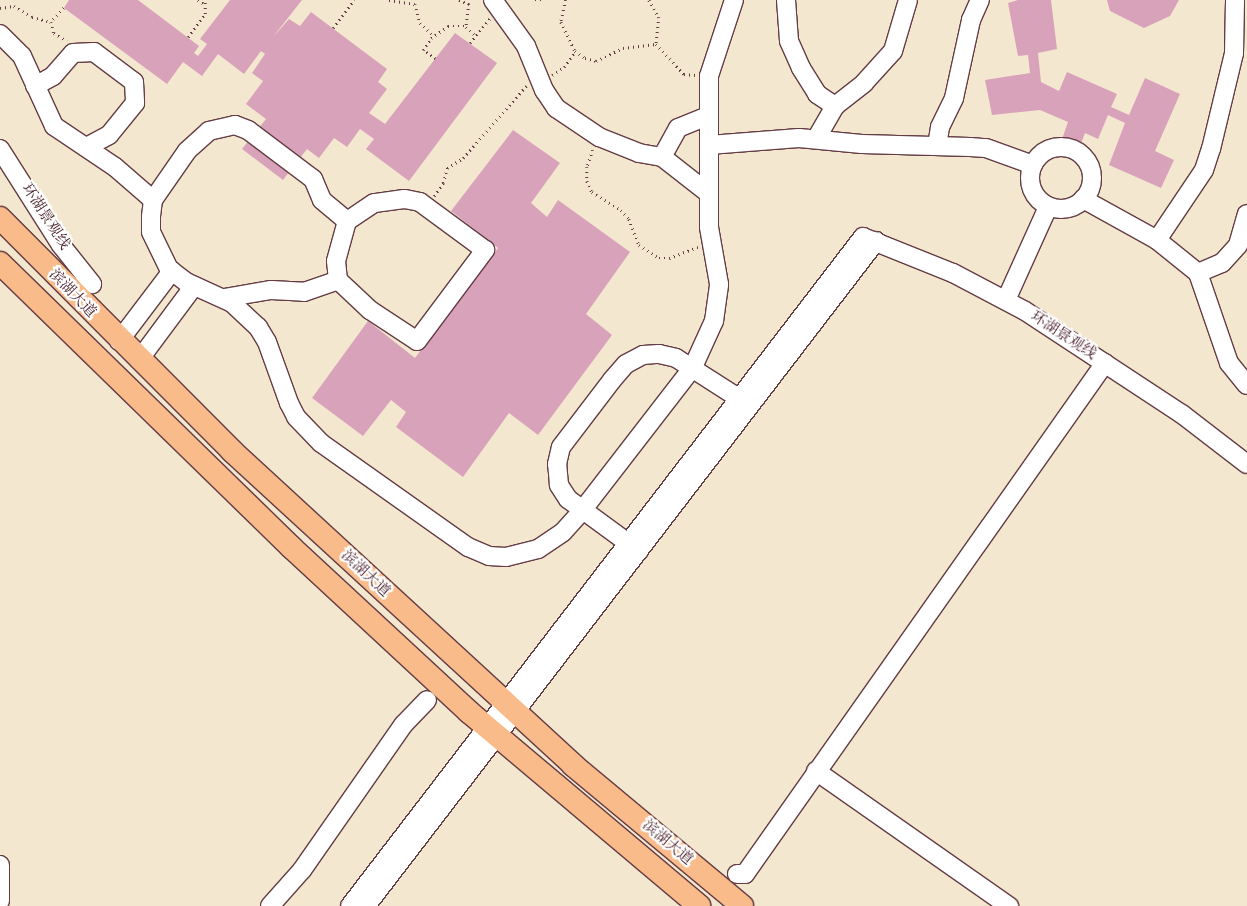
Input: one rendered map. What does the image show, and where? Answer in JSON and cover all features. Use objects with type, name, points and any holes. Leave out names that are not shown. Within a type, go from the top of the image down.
[{"type":"main road","name":"滨湖大道","points":[[2,220],[119,341],[246,464],[573,765],[742,906]]},
{"type":"main road","name":"滨湖大道","points":[[0,263],[291,547],[492,732],[699,906]]},
{"type":"street","points":[[346,221],[322,200],[313,179],[248,130],[235,125],[222,126],[199,137],[169,174],[153,200],[151,232],[158,252],[172,271],[194,286],[224,298],[258,327],[267,342],[292,410],[321,444],[468,548],[489,556],[525,554],[562,532],[581,512],[693,367],[714,321],[718,303],[719,284],[712,242],[708,193],[709,76],[734,0]]},
{"type":"street","points":[[786,0],[789,41],[801,68],[818,94],[835,106]]},
{"type":"street","points":[[816,139],[835,106],[864,83],[893,50],[908,0]]},
{"type":"street","points":[[937,146],[940,127],[954,98],[971,20],[980,0]]},
{"type":"street","points":[[1157,240],[1204,170],[1242,24],[1235,0]]},
{"type":"street","points":[[496,4],[526,46],[540,80],[556,108],[599,137],[639,152],[662,157],[708,193]]},
{"type":"street","points":[[0,34],[22,56],[54,126],[86,147],[153,200]]},
{"type":"street","points":[[35,86],[53,76],[76,53],[94,52],[134,82],[135,103],[109,135],[86,147]]},
{"type":"street","points":[[662,157],[678,128],[708,116]]},
{"type":"street","points":[[709,145],[816,139],[986,148],[1033,165]]},
{"type":"street","points":[[1060,147],[1079,152],[1086,159],[1092,178],[1091,188],[1083,199],[1069,209],[1048,207],[1032,192],[1030,182],[1033,165],[1050,149],[1060,147]]},
{"type":"street","name":"环湖景观线","points":[[0,149],[61,245],[92,284]]},
{"type":"street","points":[[390,199],[404,199],[426,206],[485,250],[417,341],[370,310],[338,280],[336,261],[346,221],[363,209],[390,199]]},
{"type":"street","points":[[1083,199],[1157,240],[1198,273],[1229,363],[1247,385]]},
{"type":"street","points":[[1006,300],[1048,207]]},
{"type":"street","points":[[1198,273],[1222,263],[1238,245],[1247,214]]},
{"type":"street","name":"环湖景观线","points":[[745,402],[870,239],[953,273],[1006,300],[1197,425],[1247,464]]},
{"type":"street","points":[[119,341],[172,271]]},
{"type":"street","points":[[224,298],[270,290],[304,292],[338,280]]},
{"type":"street","points":[[139,360],[194,286]]},
{"type":"street","points":[[350,906],[512,709],[745,402],[693,367],[676,358],[659,354],[643,355],[626,364],[561,447],[557,464],[559,485],[581,512],[634,548]]},
{"type":"street","points":[[737,874],[745,874],[1105,363]]},
{"type":"street","points":[[270,906],[302,870],[404,724],[428,700]]},
{"type":"street","points":[[366,906],[492,732]]},
{"type":"street","points":[[816,771],[1009,906]]},
{"type":"street","points":[[0,865],[0,901]]},
{"type":"path","points":[[198,0],[206,5]]},
{"type":"path","points":[[188,37],[205,14],[205,0]]},
{"type":"path","points":[[333,28],[354,0]]},
{"type":"path","points":[[389,0],[415,4],[420,23],[434,36]]},
{"type":"path","points":[[460,0],[469,4],[466,26]]},
{"type":"path","points":[[535,0],[545,0]]},
{"type":"path","points":[[564,0],[560,22],[575,51],[596,61],[623,48],[656,44]]},
{"type":"path","points":[[649,0],[659,17],[656,44],[684,74],[709,76]]},
{"type":"path","points":[[470,43],[496,4]]},
{"type":"path","points":[[0,8],[14,6],[32,17],[51,22]]},
{"type":"path","points":[[51,22],[64,8]]},
{"type":"path","points":[[51,22],[54,33],[74,45],[76,53]]},
{"type":"path","points":[[435,59],[423,50],[434,36],[448,26],[466,26],[476,36]]},
{"type":"path","points":[[426,206],[444,183],[447,168],[463,158],[526,86],[557,73],[575,51]]},
{"type":"path","points":[[599,137],[587,167],[587,181],[592,192],[621,210],[629,219],[639,245],[659,258],[669,258],[712,242]]},
{"type":"building","points":[[69,0],[138,0],[199,46],[194,53],[198,56],[207,44],[200,39],[230,0],[302,0],[273,37],[289,19],[300,26],[311,12],[387,69],[378,82],[387,89],[369,113],[385,124],[455,33],[497,63],[409,181],[366,149],[374,139],[360,129],[347,147],[334,138],[319,158],[307,149],[283,180],[242,149],[266,119],[246,104],[263,81],[252,73],[265,54],[261,51],[244,74],[218,54],[202,76],[183,62],[167,84],[64,8]]},
{"type":"building","points":[[1018,0],[1051,0],[1057,49],[1038,53],[1041,82],[1059,91],[1067,72],[1117,94],[1111,107],[1129,115],[1145,78],[1180,94],[1155,151],[1174,160],[1161,188],[1109,165],[1125,123],[1108,115],[1098,139],[1085,133],[1079,149],[1061,142],[1068,122],[1040,110],[992,115],[985,80],[1030,73],[1028,55],[1018,56],[1008,3]]},
{"type":"building","points":[[1107,0],[1179,0],[1170,16],[1144,28],[1110,11]]},
{"type":"building","points":[[513,130],[560,163],[531,203],[547,217],[558,200],[630,252],[586,314],[612,335],[538,435],[509,413],[463,477],[396,427],[406,412],[391,400],[363,436],[312,398],[368,321],[415,358],[498,248],[451,211]]}]
